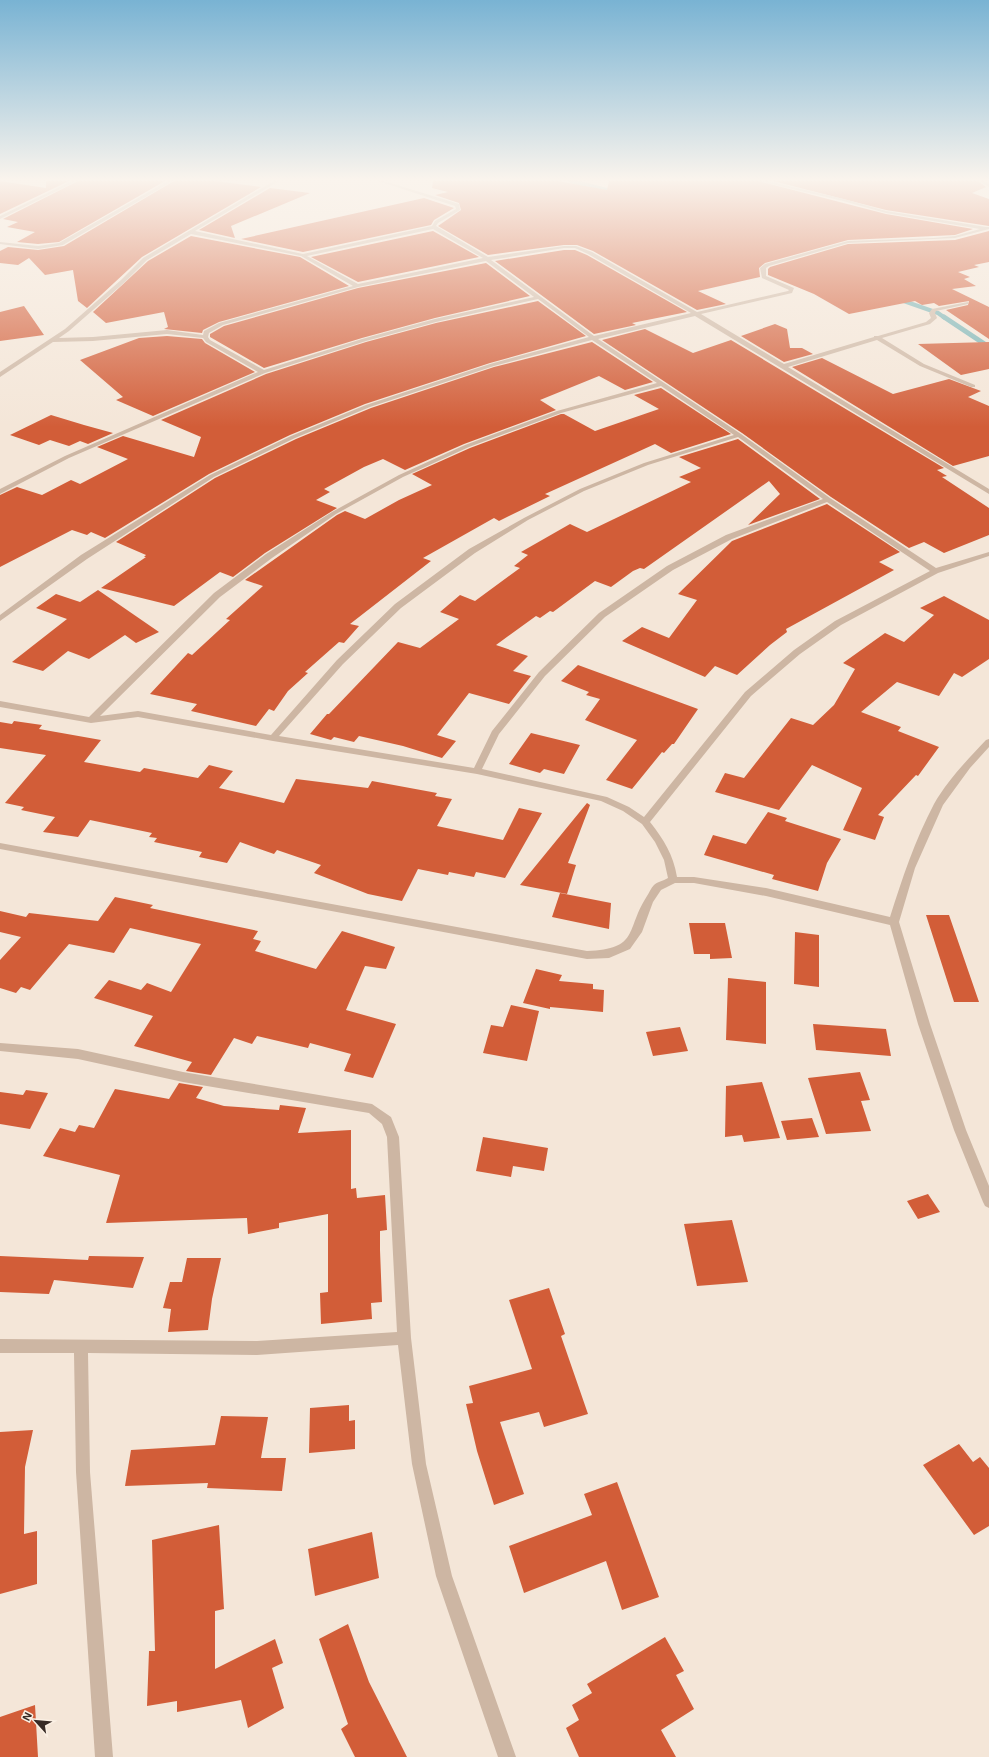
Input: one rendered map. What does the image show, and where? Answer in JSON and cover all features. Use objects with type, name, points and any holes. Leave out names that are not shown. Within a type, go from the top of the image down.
[{"type":"street","points":[[0,375],[52,340],[123,281],[141,263]]},
{"type":"street","points":[[317,263],[358,286]]},
{"type":"street","points":[[205,337],[206,332],[221,324],[358,286],[468,263]]},
{"type":"street","points":[[493,263],[593,338],[739,435],[828,499],[935,571]]},
{"type":"street","points":[[607,263],[784,366],[989,492]]},
{"type":"street","points":[[0,619],[84,557],[199,485],[292,437],[368,406],[427,385],[593,338],[790,292],[792,289],[764,277],[763,268],[774,263]]},
{"type":"street","points":[[0,492],[67,457],[262,372],[364,340],[435,321],[540,297]]},
{"type":"street","points":[[784,366],[876,337],[928,323],[934,318],[933,311],[966,303]]},
{"type":"street","points":[[52,340],[92,339],[167,332],[205,337],[262,372]]},
{"type":"street","points":[[876,337],[922,365],[973,386]]},
{"type":"street","points":[[91,720],[218,595],[269,556],[334,513],[401,476],[467,446],[559,412],[661,384]]},
{"type":"street","points":[[273,738],[340,662],[398,606],[472,551],[526,519],[582,490],[646,464],[739,435]]},
{"type":"street","points":[[477,771],[495,733],[542,674],[602,615],[670,568],[729,537],[828,499]]},
{"type":"street","points":[[645,822],[748,694],[797,652],[838,623],[935,571],[989,554]]},
{"type":"street","points":[[0,704],[91,720],[138,714],[273,738],[477,771],[604,799],[626,809],[645,822],[659,841],[669,860],[673,880]]},
{"type":"street","points":[[989,742],[967,766],[939,804],[910,868],[894,922],[924,1024],[960,1130],[989,1202]]},
{"type":"street","points":[[0,846],[587,955],[608,954],[626,946],[637,932],[648,902],[657,888],[673,880],[694,880],[766,892],[894,922]]},
{"type":"street","points":[[0,1047],[78,1054],[182,1077],[372,1109],[387,1121],[393,1137],[404,1338],[419,1464],[444,1576],[507,1757]]},
{"type":"street","points":[[0,1346],[81,1348],[257,1348],[404,1338]]},
{"type":"street","points":[[81,1348],[83,1472],[104,1757]]},
{"type":"building","points":[[0,263],[21,263],[18,265]]},
{"type":"building","points":[[34,263],[136,263],[87,308],[78,301],[73,270],[45,275]]},
{"type":"building","points":[[146,263],[310,263],[349,286],[219,322],[203,330],[202,333],[164,329],[168,327],[164,312],[106,323],[93,312]]},
{"type":"building","points":[[322,263],[450,263],[358,282]]},
{"type":"building","points":[[486,263],[530,296],[435,318],[362,338],[264,368],[210,337],[210,334],[224,326],[358,288]]},
{"type":"building","points":[[498,263],[601,263],[687,312],[632,323],[636,325],[594,334]]},
{"type":"building","points":[[614,263],[765,263],[759,268],[760,277],[698,291],[726,304],[697,310]]},
{"type":"building","points":[[784,263],[984,263],[974,265],[979,267],[958,272],[970,277],[964,279],[976,286],[952,289],[989,307],[989,339],[946,310],[968,305],[969,301],[939,306],[934,303],[922,305],[915,301],[849,314],[814,294],[768,275],[768,269]]},
{"type":"building","points":[[538,301],[586,336],[490,363],[365,404],[290,435],[209,474],[105,538],[91,532],[87,535],[72,530],[0,567],[0,495],[17,487],[42,495],[71,480],[80,484],[128,459],[97,447],[123,436],[194,457],[201,437],[161,420],[266,374],[366,342],[436,323]]},
{"type":"building","points":[[24,306],[44,335],[0,341],[0,312]]},
{"type":"building","points":[[775,324],[787,329],[790,348],[802,348],[813,354],[784,362],[741,336]]},
{"type":"building","points":[[645,329],[693,353],[731,340],[944,468],[937,470],[947,476],[942,477],[989,508],[989,535],[944,553],[924,542],[909,548],[831,497],[742,433],[602,340]]},
{"type":"building","points":[[167,336],[202,339],[205,343],[255,372],[153,416],[116,400],[123,397],[80,360],[139,338]]},
{"type":"building","points":[[592,342],[653,382],[625,390],[599,376],[540,400],[556,410],[464,444],[405,470],[383,459],[364,467],[324,489],[330,492],[316,500],[337,508],[265,553],[233,577],[220,572],[174,606],[101,588],[146,557],[144,557],[146,555],[116,542],[215,478],[296,439],[371,408],[494,367]]},
{"type":"building","points":[[989,342],[989,369],[961,375],[918,344]]},
{"type":"building","points":[[822,358],[893,394],[949,379],[981,391],[968,397],[989,406],[989,456],[953,466],[792,367]]},
{"type":"building","points":[[661,388],[731,434],[671,453],[655,444],[545,494],[550,496],[499,521],[494,518],[423,558],[431,561],[350,624],[359,626],[344,643],[339,642],[305,672],[308,673],[288,691],[274,711],[269,709],[256,726],[191,711],[197,704],[150,694],[188,653],[192,655],[230,620],[226,619],[263,586],[245,580],[337,515],[345,511],[365,519],[399,500],[432,485],[412,474],[470,448],[561,414],[564,414],[595,431],[659,409],[634,395]]},
{"type":"building","points":[[51,415],[113,433],[88,444],[80,441],[69,446],[50,440],[39,445],[10,435]]},
{"type":"building","points":[[738,439],[820,499],[748,525],[780,494],[769,481],[644,569],[640,568],[633,571],[611,587],[595,581],[553,612],[550,611],[540,618],[536,616],[496,645],[528,656],[513,671],[531,676],[509,704],[469,693],[437,735],[456,741],[442,758],[403,746],[359,736],[354,742],[334,737],[331,740],[310,734],[327,714],[329,714],[398,642],[420,648],[459,619],[440,612],[460,595],[475,601],[520,568],[514,566],[528,555],[521,552],[570,524],[587,532],[691,482],[679,477],[701,468],[679,457]]},
{"type":"building","points":[[827,504],[900,552],[879,562],[894,570],[786,629],[787,632],[770,645],[737,675],[715,666],[705,677],[622,641],[642,627],[669,638],[697,600],[678,594],[732,541]]},
{"type":"building","points":[[98,590],[159,632],[136,643],[125,635],[89,659],[68,651],[43,671],[12,662],[67,619],[36,608],[56,594],[80,602]]},
{"type":"building","points":[[944,596],[989,620],[989,659],[962,677],[954,673],[939,696],[897,682],[861,712],[901,727],[898,731],[939,747],[918,776],[916,775],[878,815],[884,817],[875,840],[843,830],[862,788],[812,765],[779,810],[715,792],[725,773],[744,778],[791,718],[813,725],[834,705],[855,669],[843,663],[885,633],[904,642],[934,615],[920,608]]},
{"type":"building","points":[[578,665],[698,709],[674,744],[672,744],[664,753],[662,752],[632,789],[606,780],[637,740],[585,720],[600,699],[586,695],[589,692],[561,681]]},
{"type":"building","points":[[14,721],[42,725],[39,729],[101,740],[84,762],[140,772],[144,768],[198,778],[209,765],[233,771],[219,788],[284,803],[296,779],[368,788],[372,781],[437,793],[435,796],[452,799],[437,826],[503,840],[519,808],[542,813],[505,878],[476,872],[474,877],[449,872],[448,875],[418,869],[402,901],[368,894],[314,873],[321,865],[277,850],[274,854],[240,842],[227,863],[199,857],[202,852],[154,842],[157,838],[149,837],[152,833],[90,820],[78,837],[43,832],[55,817],[21,810],[24,807],[5,803],[46,755],[0,748],[0,722],[12,724]]},
{"type":"building","points":[[531,733],[580,745],[564,774],[544,769],[540,773],[509,764]]},
{"type":"building","points":[[587,803],[590,805],[568,863],[576,865],[567,894],[520,885]]},
{"type":"building","points":[[768,812],[787,818],[785,821],[841,839],[827,863],[818,891],[772,879],[774,875],[704,855],[713,835],[746,844]]},
{"type":"building","points":[[560,893],[611,903],[609,929],[552,917]]},
{"type":"building","points":[[115,897],[153,905],[150,908],[258,931],[253,939],[261,941],[255,951],[316,969],[342,931],[395,947],[386,969],[365,966],[346,1010],[396,1024],[373,1078],[344,1071],[351,1054],[310,1043],[308,1048],[257,1036],[252,1044],[234,1038],[211,1075],[186,1071],[192,1062],[134,1046],[153,1016],[94,998],[109,980],[141,990],[147,983],[171,992],[201,944],[130,928],[114,953],[69,944],[30,990],[21,987],[16,993],[0,988],[0,960],[21,937],[0,932],[0,911],[26,917],[29,913],[98,921]]},
{"type":"building","points":[[926,915],[949,915],[979,1002],[954,1002]]},
{"type":"building","points":[[689,923],[725,923],[732,958],[710,959],[710,954],[694,954]]},
{"type":"building","points":[[795,932],[819,935],[819,987],[794,984]]},
{"type":"building","points":[[536,969],[562,975],[559,981],[593,984],[593,989],[604,990],[603,1012],[550,1007],[550,1009],[523,1003]]},
{"type":"building","points":[[728,978],[766,982],[766,1044],[726,1040]]},
{"type":"building","points":[[511,1005],[539,1011],[527,1061],[483,1053],[491,1025],[503,1027]]},
{"type":"building","points":[[813,1024],[886,1029],[891,1056],[816,1050]]},
{"type":"building","points":[[680,1027],[688,1051],[653,1056],[646,1032]]},
{"type":"building","points":[[860,1072],[870,1100],[861,1101],[871,1131],[826,1134],[808,1078]]},
{"type":"building","points":[[762,1082],[780,1138],[744,1142],[742,1135],[725,1137],[726,1086]]},
{"type":"building","points":[[179,1083],[203,1087],[196,1098],[224,1106],[279,1110],[280,1105],[306,1108],[298,1133],[351,1130],[351,1189],[356,1188],[357,1198],[385,1195],[387,1230],[380,1231],[382,1302],[371,1303],[372,1319],[321,1324],[320,1293],[328,1292],[328,1214],[279,1223],[279,1228],[248,1234],[247,1218],[106,1223],[120,1175],[43,1156],[60,1128],[75,1132],[79,1125],[94,1128],[115,1089],[169,1099]]},
{"type":"building","points":[[26,1090],[48,1093],[30,1129],[0,1124],[0,1092],[23,1095]]},
{"type":"building","points":[[812,1118],[819,1137],[787,1140],[781,1121]]},
{"type":"building","points":[[483,1137],[548,1148],[544,1171],[513,1166],[511,1177],[476,1171]]},
{"type":"building","points":[[928,1194],[940,1212],[918,1219],[907,1201]]},
{"type":"building","points":[[732,1220],[748,1282],[697,1286],[684,1224]]},
{"type":"building","points":[[0,1256],[88,1260],[89,1256],[144,1257],[133,1288],[54,1280],[49,1294],[0,1292]]},
{"type":"building","points":[[187,1258],[221,1258],[212,1299],[208,1330],[168,1332],[171,1309],[163,1308],[170,1282],[182,1282]]},
{"type":"building","points":[[549,1288],[565,1334],[561,1336],[588,1414],[544,1427],[539,1412],[500,1422],[524,1494],[494,1505],[477,1451],[466,1404],[473,1403],[469,1386],[532,1369],[509,1300]]},
{"type":"building","points":[[349,1405],[349,1421],[355,1420],[355,1449],[309,1453],[310,1408]]},
{"type":"building","points":[[221,1416],[268,1417],[261,1458],[286,1458],[282,1491],[207,1488],[208,1483],[125,1486],[131,1450],[215,1445]]},
{"type":"building","points":[[33,1430],[25,1467],[24,1534],[37,1531],[37,1584],[0,1594],[0,1432]]},
{"type":"building","points":[[959,1444],[973,1462],[980,1457],[989,1468],[989,1526],[974,1535],[923,1465]]},
{"type":"building","points":[[617,1482],[659,1597],[622,1610],[606,1561],[524,1593],[509,1546],[592,1515],[584,1494]]},
{"type":"building","points":[[219,1525],[224,1609],[215,1611],[215,1669],[275,1639],[283,1663],[272,1668],[284,1708],[248,1728],[241,1700],[177,1712],[177,1701],[147,1706],[149,1651],[155,1651],[152,1540]]},
{"type":"building","points":[[372,1532],[379,1578],[315,1596],[308,1549]]},
{"type":"building","points":[[348,1624],[369,1682],[407,1757],[355,1757],[341,1729],[348,1724],[319,1639]]},
{"type":"building","points":[[665,1637],[684,1671],[676,1675],[694,1709],[661,1730],[676,1757],[579,1757],[566,1728],[579,1720],[572,1705],[592,1693],[587,1684]]},
{"type":"building","points":[[35,1705],[38,1757],[0,1757],[0,1717]]},
{"type":"waterway","points":[[898,299],[938,313],[945,318]]},
{"type":"waterway","points":[[944,317],[989,347]]}]
